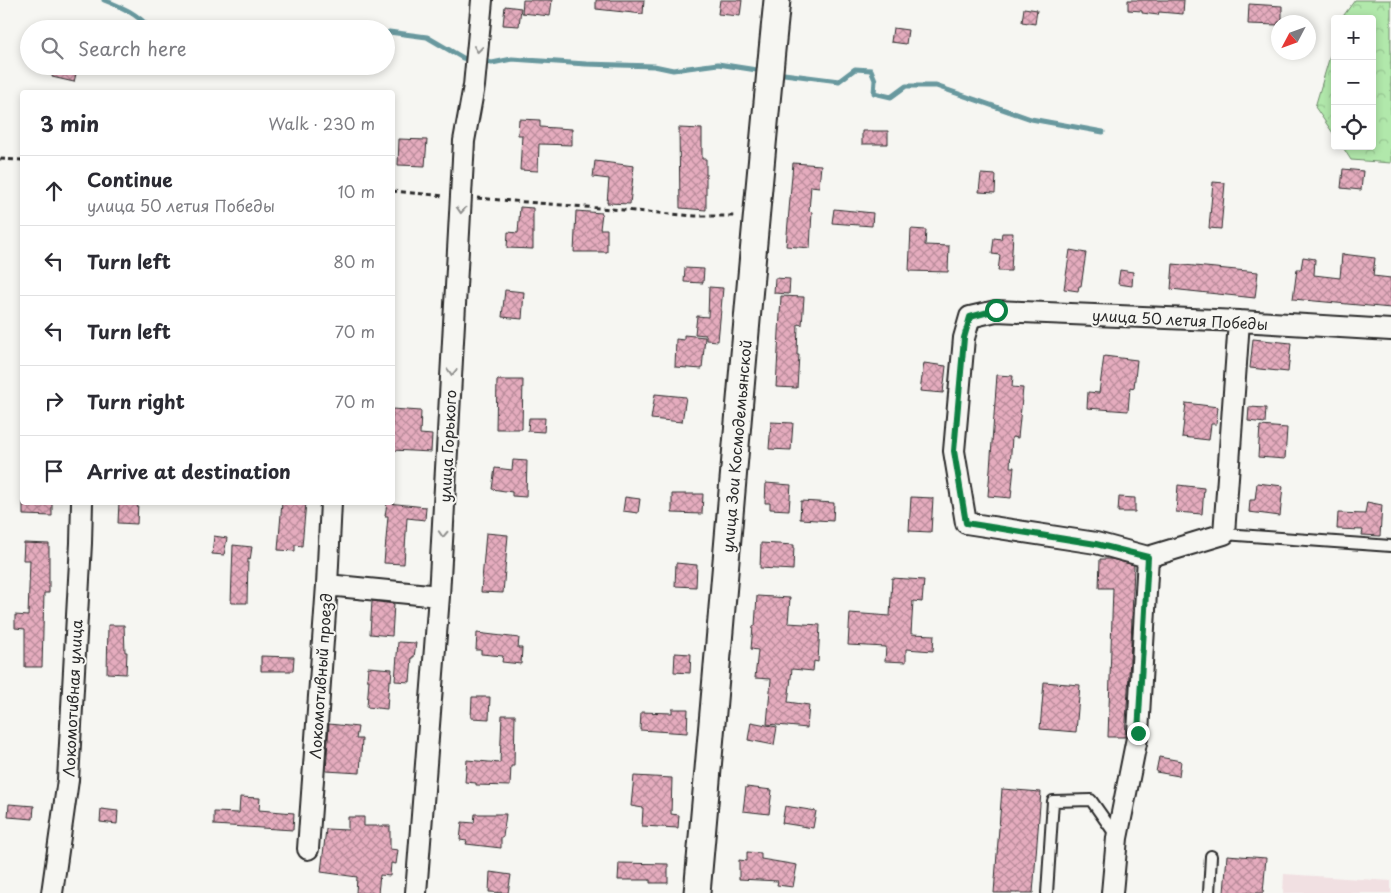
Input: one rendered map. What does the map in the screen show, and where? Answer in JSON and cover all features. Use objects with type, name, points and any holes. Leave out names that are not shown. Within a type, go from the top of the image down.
[{"type":"street","name":"улица Горького","points":[[416,893],[439,596],[464,141],[474,86],[482,0]]},
{"type":"street","name":"улица Зои Космодемьянской","points":[[697,893],[723,614],[755,216],[778,0]]},
{"type":"street","name":"улица 50 летия Победы","points":[[1148,557],[1096,544],[966,523],[954,451],[964,338],[970,317],[996,310],[1239,320],[1391,330]]},
{"type":"street","points":[[1112,893],[1117,838],[1138,733],[1148,557],[1224,534],[1239,320]]},
{"type":"street","name":"Локомотивная улица","points":[[52,893],[68,780],[82,505]]},
{"type":"street","name":"Локомотивный проезд","points":[[308,849],[331,505]]},
{"type":"street","points":[[327,585],[439,596]]},
{"type":"lane","points":[[1224,534],[1391,546]]},
{"type":"lane","points":[[1047,893],[1053,800],[1091,800],[1117,838]]},
{"type":"lane","points":[[1209,893],[1211,856]]},
{"type":"path","points":[[0,159],[20,160]]},
{"type":"path","points":[[395,191],[695,216],[755,216]]},
{"type":"shaded area","points":[[1284,874],[1391,881],[1391,893],[1283,893]]},
{"type":"green space","points":[[1355,0],[1391,0],[1391,163],[1351,160],[1345,150],[1376,150],[1376,15],[1344,15]]},
{"type":"green space","points":[[1331,53],[1331,130],[1315,107]]},
{"type":"building","points":[[523,0],[552,0],[550,16],[522,13]]},
{"type":"building","points":[[596,0],[644,0],[643,14],[596,9]]},
{"type":"building","points":[[720,0],[742,0],[740,16],[718,14]]},
{"type":"building","points":[[1128,0],[1184,0],[1183,14],[1159,12],[1158,15],[1128,10]]},
{"type":"building","points":[[1249,4],[1282,6],[1282,15],[1271,15],[1271,25],[1248,24]]},
{"type":"building","points":[[505,6],[521,8],[519,26],[503,25]]},
{"type":"building","points":[[1024,8],[1037,10],[1035,24],[1022,22]]},
{"type":"building","points":[[893,28],[908,30],[906,44],[891,42]]},
{"type":"building","points":[[52,75],[76,75],[74,82],[52,77]]},
{"type":"building","points":[[519,119],[540,120],[540,127],[572,129],[572,145],[539,144],[538,171],[520,170],[522,135],[518,135]]},
{"type":"building","points":[[679,128],[702,129],[702,159],[706,159],[706,210],[680,208]]},
{"type":"building","points":[[862,131],[888,131],[888,144],[862,144]]},
{"type":"building","points":[[399,139],[427,140],[425,166],[398,165]]},
{"type":"building","points":[[595,161],[634,166],[630,204],[607,203],[609,179],[593,177]]},
{"type":"building","points":[[793,163],[821,165],[819,187],[811,186],[809,211],[812,212],[810,248],[786,246]]},
{"type":"building","points":[[1343,169],[1363,171],[1361,190],[1341,188]]},
{"type":"building","points":[[981,174],[996,175],[995,193],[979,192]]},
{"type":"building","points":[[1213,182],[1225,183],[1221,229],[1209,228]]},
{"type":"building","points":[[520,207],[533,208],[533,249],[507,248],[508,232],[518,233]]},
{"type":"building","points":[[834,209],[873,213],[872,226],[832,223]]},
{"type":"building","points":[[576,211],[602,213],[600,229],[607,229],[607,252],[574,252]]},
{"type":"building","points":[[911,229],[926,230],[925,245],[949,246],[948,272],[909,271]]},
{"type":"building","points":[[1002,233],[1013,233],[1011,271],[998,271],[1000,255],[992,254],[994,238],[1001,239]]},
{"type":"building","points":[[1070,250],[1086,253],[1081,286],[1079,286],[1078,291],[1064,289]]},
{"type":"building","points":[[1342,254],[1375,258],[1373,276],[1391,278],[1391,308],[1293,299],[1297,269],[1301,269],[1303,257],[1315,259],[1314,275],[1340,278]]},
{"type":"building","points":[[1173,264],[1258,272],[1255,298],[1171,289]]},
{"type":"building","points":[[685,268],[704,269],[703,283],[684,282]]},
{"type":"building","points":[[1120,270],[1133,272],[1132,286],[1118,284]]},
{"type":"building","points":[[775,278],[790,279],[789,294],[774,293]]},
{"type":"building","points":[[709,287],[723,288],[718,341],[706,340],[706,335],[695,334],[697,316],[708,317]]},
{"type":"building","points":[[505,290],[524,292],[522,319],[502,317]]},
{"type":"building","points":[[781,296],[804,297],[802,325],[798,324],[797,388],[776,387]]},
{"type":"building","points":[[684,335],[705,337],[702,369],[675,367],[676,339],[684,340]]},
{"type":"building","points":[[1253,339],[1291,343],[1288,372],[1250,368]]},
{"type":"building","points":[[1104,356],[1137,360],[1134,388],[1130,387],[1128,411],[1087,408],[1088,392],[1099,393]]},
{"type":"building","points":[[924,363],[946,366],[943,393],[920,391]]},
{"type":"building","points":[[997,375],[1013,376],[1012,387],[1023,388],[1018,438],[1012,437],[1010,467],[1014,467],[1011,498],[988,496]]},
{"type":"building","points":[[497,380],[523,380],[522,429],[496,429]]},
{"type":"building","points":[[655,394],[686,397],[682,422],[651,419]]},
{"type":"building","points":[[1186,403],[1218,407],[1216,424],[1211,424],[1209,440],[1182,437]]},
{"type":"building","points":[[1249,407],[1266,408],[1265,423],[1248,421]]},
{"type":"building","points":[[395,409],[421,411],[420,434],[432,435],[431,452],[395,450]]},
{"type":"building","points":[[529,418],[545,418],[544,432],[528,431]]},
{"type":"building","points":[[771,422],[793,423],[791,450],[769,449]]},
{"type":"building","points":[[1260,426],[1287,428],[1285,459],[1258,457]]},
{"type":"building","points":[[513,460],[527,461],[526,497],[512,496],[512,492],[492,489],[495,468],[512,470]]},
{"type":"building","points":[[766,483],[791,485],[789,510],[770,509],[770,503],[765,503]]},
{"type":"building","points":[[1257,483],[1283,486],[1280,516],[1249,512],[1250,500],[1255,500]]},
{"type":"building","points":[[1178,485],[1204,488],[1202,514],[1176,512]]},
{"type":"building","points":[[672,494],[703,494],[702,514],[672,513]]},
{"type":"building","points":[[625,497],[640,499],[638,513],[623,511]]},
{"type":"building","points":[[911,497],[933,498],[931,532],[909,531]]},
{"type":"building","points":[[1119,497],[1135,498],[1135,512],[1118,512]]},
{"type":"building","points":[[801,501],[834,503],[833,521],[800,519]]},
{"type":"building","points":[[1367,502],[1382,505],[1380,536],[1362,535],[1363,530],[1337,529],[1338,513],[1365,514]]},
{"type":"building","points":[[395,504],[426,507],[425,520],[407,518],[404,564],[384,563],[388,516],[385,516],[387,505]]},
{"type":"building","points":[[23,505],[52,505],[52,516],[23,515]]},
{"type":"building","points":[[119,505],[138,505],[137,524],[118,523]]},
{"type":"building","points":[[282,505],[306,505],[302,546],[295,545],[295,551],[278,550]]},
{"type":"building","points":[[486,533],[508,535],[503,593],[481,592]]},
{"type":"building","points":[[214,536],[227,538],[224,555],[212,554]]},
{"type":"building","points":[[24,543],[49,544],[49,593],[44,593],[42,667],[25,667],[25,629],[15,628],[15,615],[28,616],[30,560],[23,560]]},
{"type":"building","points":[[761,543],[794,545],[793,570],[760,568]]},
{"type":"building","points":[[233,545],[252,547],[250,560],[248,559],[247,603],[231,603]]},
{"type":"building","points":[[1100,559],[1111,559],[1134,565],[1125,737],[1108,737],[1113,588],[1099,588]]},
{"type":"building","points":[[676,563],[697,565],[696,587],[675,586]]},
{"type":"building","points":[[892,578],[924,580],[922,602],[913,601],[911,634],[934,635],[933,651],[906,649],[906,662],[885,661],[886,647],[848,645],[850,613],[890,616]]},
{"type":"building","points":[[757,596],[790,598],[788,623],[820,625],[818,662],[814,661],[813,671],[792,669],[788,702],[809,705],[807,728],[767,724],[771,679],[755,678],[758,650],[751,649]]},
{"type":"building","points":[[372,601],[394,604],[392,636],[370,634]]},
{"type":"building","points":[[108,625],[124,625],[125,652],[127,652],[126,674],[107,673]]},
{"type":"building","points":[[477,633],[519,638],[518,648],[522,648],[521,664],[502,662],[503,656],[481,654],[481,650],[476,650]]},
{"type":"building","points":[[398,642],[416,643],[414,657],[412,657],[410,682],[395,681]]},
{"type":"building","points":[[675,653],[691,654],[690,673],[674,672]]},
{"type":"building","points":[[261,656],[294,657],[293,671],[261,671]]},
{"type":"building","points":[[368,667],[392,669],[387,709],[367,707]]},
{"type":"building","points":[[1044,682],[1080,685],[1076,732],[1040,729]]},
{"type":"building","points":[[472,697],[490,697],[489,719],[471,718]]},
{"type":"building","points":[[672,709],[688,709],[687,733],[640,730],[641,712],[672,713]]},
{"type":"building","points":[[502,715],[515,715],[514,766],[511,766],[510,786],[476,785],[476,783],[465,782],[467,760],[500,763]]},
{"type":"building","points":[[751,722],[777,727],[774,745],[748,740]]},
{"type":"building","points":[[329,724],[358,727],[356,739],[362,739],[360,773],[326,771]]},
{"type":"building","points":[[1159,757],[1181,761],[1179,776],[1156,772]]},
{"type":"building","points":[[634,776],[672,778],[671,814],[679,815],[678,828],[642,826],[643,808],[631,806]]},
{"type":"building","points":[[746,787],[772,790],[769,814],[743,811]]},
{"type":"building","points":[[1002,789],[1041,792],[1033,893],[994,893]]},
{"type":"building","points":[[240,797],[260,798],[259,810],[294,813],[293,830],[214,825],[214,812],[239,813]]},
{"type":"building","points":[[9,804],[34,806],[33,819],[8,817]]},
{"type":"building","points":[[785,806],[816,811],[813,828],[782,823]]},
{"type":"building","points":[[101,809],[118,811],[117,824],[100,822]]},
{"type":"building","points":[[475,814],[506,814],[503,837],[501,837],[501,848],[466,844],[467,841],[460,840],[462,822],[474,823]]},
{"type":"building","points":[[348,817],[364,817],[364,826],[390,826],[390,849],[398,850],[396,864],[391,863],[390,876],[380,875],[378,893],[356,893],[357,877],[321,872],[326,829],[348,830]]},
{"type":"building","points":[[747,852],[761,853],[761,859],[797,865],[793,887],[777,885],[778,881],[739,879],[739,860],[747,861]]},
{"type":"building","points":[[1227,855],[1266,858],[1263,893],[1224,893]]},
{"type":"building","points":[[619,863],[668,864],[668,883],[650,883],[650,880],[618,880]]},
{"type":"building","points":[[490,872],[511,875],[508,893],[489,892]]},
{"type":"waterway","points":[[104,0],[117,5],[141,20]]},
{"type":"waterway","points":[[395,33],[427,37],[463,58],[473,60]]},
{"type":"waterway","points":[[481,61],[492,63],[512,59],[654,66],[673,70],[718,64],[763,71]]},
{"type":"waterway","points":[[776,73],[839,81],[855,69],[871,70],[875,80],[874,93],[891,97],[906,86],[936,86],[1031,119],[1103,132]]},
{"type":"route","points":[[996,310],[970,317],[964,338],[954,451],[966,523],[1096,544],[1148,557],[1138,733]]}]
